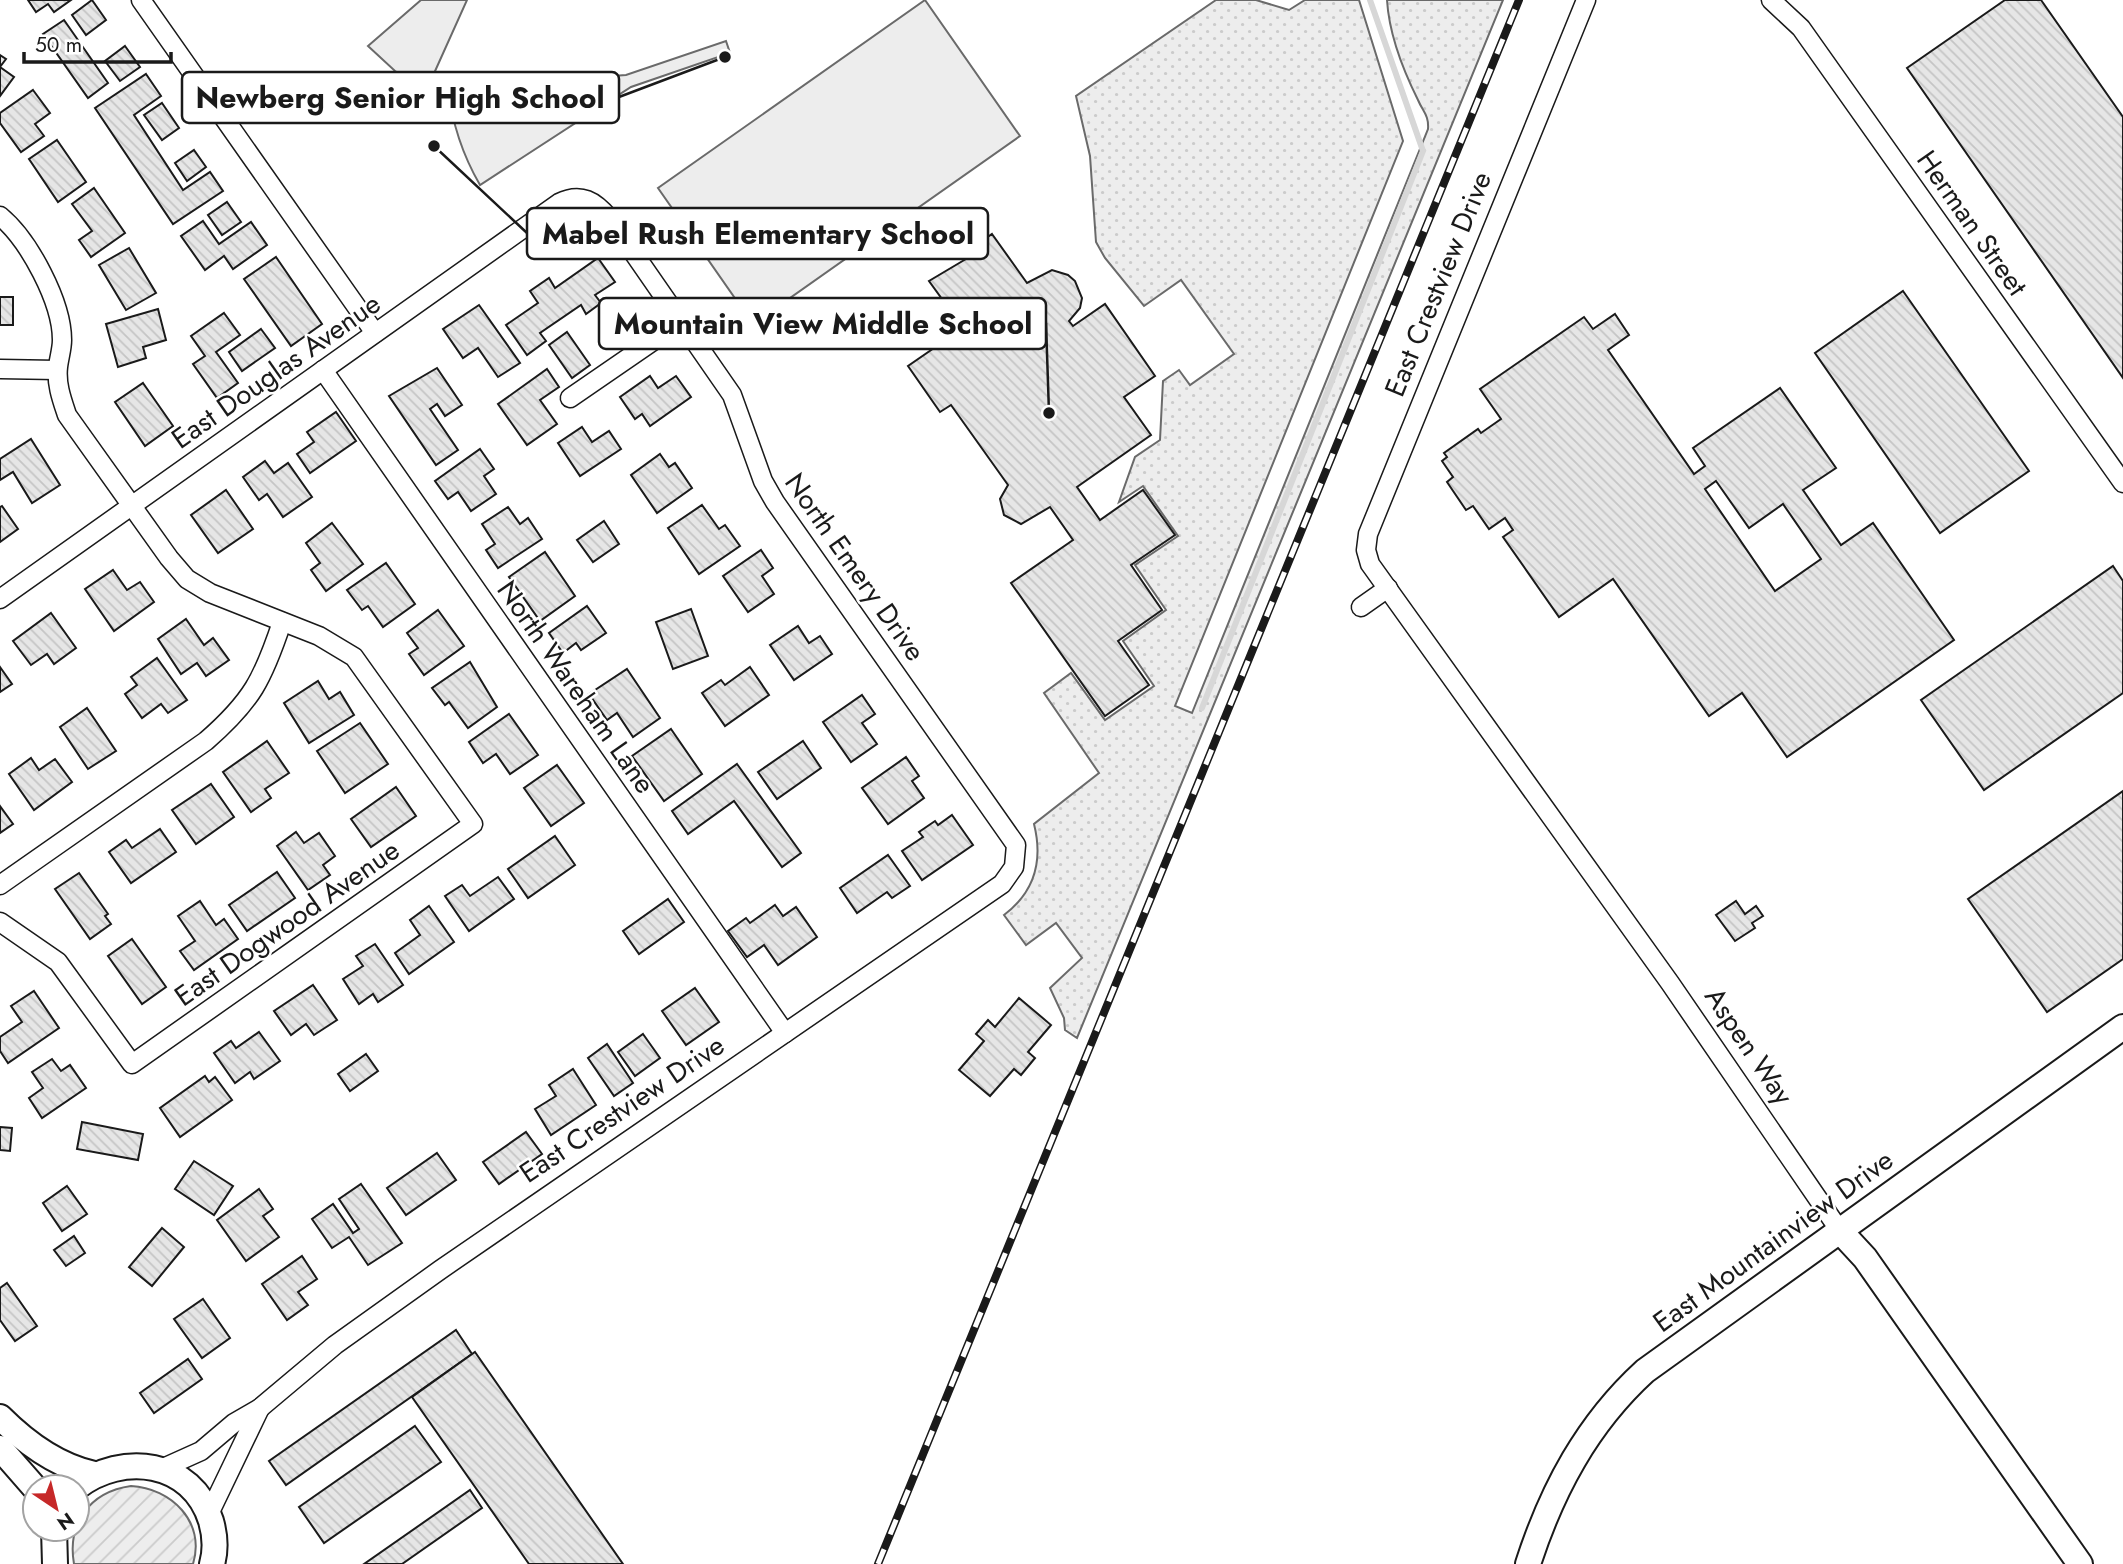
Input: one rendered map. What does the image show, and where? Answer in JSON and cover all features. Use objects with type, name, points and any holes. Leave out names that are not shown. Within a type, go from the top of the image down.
[{"type":"main road","name":"East Mountainview Drive","points":[[1528,1564],[1554,1494],[1583,1442],[1614,1400],[1645,1371],[1691,1335],[2123,1027]]},
{"type":"main road","name":"Aspen Way","points":[[1840,1231],[1865,1258],[2080,1564]]},
{"type":"main road","points":[[0,1417],[54,1460],[75,1473]]},
{"type":"main road","points":[[0,1448],[22,1473]]},
{"type":"main road","points":[[91,1479],[128,1465],[161,1469],[190,1487],[209,1514],[213,1530],[214,1562]]},
{"type":"main road","points":[[53,1563],[54,1543]]},
{"type":"street","points":[[142,0],[375,333]]},
{"type":"street","name":"East Crestview Drive","points":[[1388,588],[1370,564],[1366,550],[1368,534],[1586,0]]},
{"type":"street","name":"Herman Street","points":[[1771,0],[1801,27],[2123,483]]},
{"type":"street","name":"East Douglas Avenue","points":[[0,599],[559,203],[571,198],[586,199]]},
{"type":"street","name":"North Emery Drive","points":[[586,199],[610,219],[732,395],[763,481],[775,502],[1010,834],[1016,845],[1016,859]]},
{"type":"street","points":[[0,216],[42,274],[60,314],[62,342],[57,370],[60,395],[67,415],[187,579],[210,593],[282,622],[254,692],[234,716],[206,741],[0,886]]},
{"type":"street","points":[[570,398],[682,321]]},
{"type":"street","points":[[0,369],[57,370]]},
{"type":"street","name":"North Wareham Lane","points":[[323,370],[785,1033]]},
{"type":"street","points":[[1361,607],[1388,588]]},
{"type":"street","name":"Aspen Way","points":[[1388,588],[1647,951],[1840,1231]]},
{"type":"street","name":"East Dogwood Avenue","points":[[0,922],[58,962],[132,1064],[473,824],[354,657],[319,636],[282,622]]},
{"type":"street","name":"East Crestview Drive","points":[[161,1469],[201,1451],[234,1423],[260,1408],[345,1337],[1002,884],[1016,859]]},
{"type":"street","name":"East Crestview Drive","points":[[209,1514],[260,1408]]},
{"type":"shaded area","points":[[421,0],[467,0],[427,89],[395,71],[368,46]]},
{"type":"shaded area","points":[[925,0],[1020,136],[753,324],[658,188]]},
{"type":"shaded area","points":[[1216,0],[1256,0],[1289,10],[1305,0],[1359,0],[1403,141],[1175,706],[1192,713],[1428,129],[1427,117],[1398,51],[1387,0],[1503,0],[1077,1038],[1065,1030],[1064,1018],[1050,988],[1082,958],[1056,923],[1026,945],[1004,915],[1023,896],[1034,874],[1038,850],[1034,824],[1099,773],[1044,693],[1071,673],[1105,720],[1154,686],[1123,641],[1166,610],[1135,565],[1178,536],[1143,486],[1119,502],[1135,457],[1160,440],[1163,381],[1179,370],[1190,385],[1234,354],[1181,280],[1144,306],[1105,258],[1096,242],[1090,156],[1076,96]]},
{"type":"shaded area","points":[[726,41],[730,53],[631,87],[480,185],[459,138],[448,88],[626,75]]},
{"type":"shaded area","points":[[131,1486],[146,1488],[172,1500],[190,1521],[196,1549],[193,1564],[74,1564],[73,1543],[91,1543],[91,1505],[116,1489]]},
{"type":"building","points":[[28,0],[71,0],[54,12],[48,4],[36,12]]},
{"type":"building","points":[[92,0],[106,20],[86,35],[72,15]]},
{"type":"building","points":[[2005,0],[2041,0],[2123,117],[2123,378],[1907,68]]},
{"type":"building","points":[[64,20],[108,83],[88,98],[43,34]]},
{"type":"building","points":[[125,46],[140,67],[120,81],[105,61]]},
{"type":"building","points":[[0,55],[6,59],[0,67]]},
{"type":"building","points":[[0,67],[14,77],[0,96]]},
{"type":"building","points":[[146,74],[161,96],[134,115],[183,190],[210,172],[223,191],[173,224],[95,108]]},
{"type":"building","points":[[33,90],[50,113],[35,124],[44,136],[21,152],[0,123],[0,113]]},
{"type":"building","points":[[162,103],[179,128],[162,140],[144,115]]},
{"type":"building","points":[[57,140],[86,182],[58,202],[29,159]]},
{"type":"building","points":[[194,150],[206,167],[187,181],[175,163]]},
{"type":"building","points":[[94,188],[125,233],[91,257],[79,240],[92,231],[72,204]]},
{"type":"building","points":[[227,202],[241,222],[222,235],[208,215]]},
{"type":"building","points":[[203,221],[219,244],[251,222],[267,245],[233,269],[224,256],[205,270],[181,236]]},
{"type":"building","points":[[992,234],[1027,283],[1052,270],[1068,275],[1075,281],[1082,298],[1080,308],[1069,321],[1073,326],[1105,304],[1155,376],[1124,397],[1151,435],[1077,487],[1100,520],[1143,490],[1175,535],[1131,565],[1162,610],[1118,641],[1149,685],[1105,716],[1011,583],[1073,540],[1050,507],[1021,524],[1004,515],[1000,499],[1008,485],[951,405],[940,412],[908,366],[963,328],[929,281],[971,256],[968,251]]},
{"type":"building","points":[[129,248],[156,293],[126,310],[99,265]]},
{"type":"building","points":[[276,257],[322,324],[291,346],[244,279]]},
{"type":"building","points":[[598,258],[615,282],[595,295],[601,303],[586,314],[581,305],[540,333],[546,341],[527,355],[506,325],[538,303],[530,291],[549,278],[555,288]]},
{"type":"building","points":[[1903,291],[2029,471],[1940,533],[1815,353]]},
{"type":"building","points":[[0,297],[13,297],[13,325],[0,325]]},
{"type":"building","points":[[479,305],[520,363],[498,377],[478,348],[463,358],[443,329]]},
{"type":"building","points":[[158,309],[166,340],[143,347],[146,358],[118,367],[106,324]]},
{"type":"building","points":[[224,313],[240,335],[216,352],[238,383],[217,398],[193,364],[205,356],[191,336]]},
{"type":"building","points":[[1615,314],[1629,335],[1608,350],[1694,474],[1705,466],[1693,448],[1780,388],[1836,468],[1803,490],[1841,545],[1873,523],[1954,640],[1787,757],[1742,693],[1709,716],[1613,579],[1559,617],[1503,537],[1513,530],[1505,518],[1489,529],[1473,506],[1466,510],[1447,482],[1453,477],[1442,461],[1447,457],[1444,453],[1478,429],[1481,433],[1501,419],[1480,389],[1584,317],[1593,329]],"holes":[[[1716,481],[1749,528],[1783,504],[1821,559],[1775,591],[1705,489]]]},
{"type":"building","points":[[261,329],[275,348],[242,371],[229,352]]},
{"type":"building","points":[[567,332],[590,365],[572,378],[549,345]]},
{"type":"building","points":[[437,368],[462,405],[445,416],[437,404],[430,409],[458,450],[436,465],[389,396]]},
{"type":"building","points":[[547,369],[559,387],[540,400],[557,424],[527,445],[498,404]]},
{"type":"building","points":[[650,376],[658,388],[676,376],[691,397],[650,426],[642,414],[635,419],[620,397]]},
{"type":"building","points":[[143,383],[173,426],[145,446],[115,402]]},
{"type":"building","points":[[336,412],[356,441],[310,473],[297,454],[314,442],[307,432]]},
{"type":"building","points":[[582,427],[592,442],[609,431],[621,449],[580,476],[558,443]]},
{"type":"building","points":[[31,439],[60,485],[32,503],[13,472],[0,480],[0,459]]},
{"type":"building","points":[[480,449],[494,469],[484,476],[496,494],[471,511],[458,492],[448,499],[435,481]]},
{"type":"building","points":[[660,454],[669,467],[675,463],[692,488],[657,513],[631,475]]},
{"type":"building","points":[[265,461],[274,473],[288,463],[312,497],[283,517],[267,494],[259,500],[243,477]]},
{"type":"building","points":[[226,490],[253,529],[218,553],[191,515]]},
{"type":"building","points":[[702,505],[719,529],[725,525],[740,546],[699,574],[668,528]]},
{"type":"building","points":[[2,506],[18,529],[0,542],[0,507]]},
{"type":"building","points":[[508,507],[520,524],[528,518],[542,539],[498,568],[486,550],[495,544],[482,524]]},
{"type":"building","points":[[604,521],[619,544],[593,562],[577,540]]},
{"type":"building","points":[[332,523],[363,564],[326,591],[311,570],[320,563],[306,543]]},
{"type":"building","points":[[761,550],[773,568],[762,576],[774,594],[748,612],[723,576]]},
{"type":"building","points":[[545,552],[575,596],[540,621],[509,577]]},
{"type":"building","points":[[386,563],[415,604],[383,627],[368,606],[362,610],[347,590]]},
{"type":"building","points":[[2113,566],[2123,581],[2123,693],[1984,790],[1921,700]]},
{"type":"building","points":[[113,570],[127,590],[140,582],[154,602],[114,631],[85,589]]},
{"type":"building","points":[[587,606],[606,633],[581,650],[576,643],[563,653],[549,633]]},
{"type":"building","points":[[691,609],[708,656],[673,669],[656,622]]},
{"type":"building","points":[[438,610],[464,646],[424,675],[409,654],[418,648],[407,633]]},
{"type":"building","points":[[51,613],[76,648],[54,664],[47,654],[31,665],[13,641]]},
{"type":"building","points":[[186,619],[204,645],[213,638],[229,660],[206,676],[197,663],[181,674],[158,639]]},
{"type":"building","points":[[798,626],[809,643],[820,636],[832,654],[794,680],[770,645]]},
{"type":"building","points":[[157,658],[187,700],[168,713],[161,704],[142,718],[125,694],[137,685],[131,677]]},
{"type":"building","points":[[470,662],[497,707],[468,728],[449,702],[445,705],[432,688]]},
{"type":"building","points":[[0,667],[12,684],[0,692]]},
{"type":"building","points":[[750,667],[769,695],[725,726],[702,693],[721,680],[725,685]]},
{"type":"building","points":[[627,669],[660,718],[633,737],[617,713],[607,720],[589,694]]},
{"type":"building","points":[[318,681],[329,699],[340,692],[354,715],[309,743],[284,703]]},
{"type":"building","points":[[862,695],[875,714],[862,723],[877,744],[851,762],[823,722]]},
{"type":"building","points":[[87,708],[116,751],[88,769],[60,727]]},
{"type":"building","points":[[509,714],[538,755],[510,774],[496,754],[483,763],[469,742]]},
{"type":"building","points":[[360,723],[388,764],[345,793],[317,751]]},
{"type":"building","points":[[671,729],[702,774],[664,801],[632,756]]},
{"type":"building","points":[[267,741],[289,773],[265,789],[271,798],[251,812],[223,772]]},
{"type":"building","points":[[803,741],[821,768],[777,799],[758,772]]},
{"type":"building","points":[[906,757],[919,776],[912,781],[924,798],[888,824],[862,788]]},
{"type":"building","points":[[31,758],[39,770],[55,759],[72,782],[34,810],[9,774]]},
{"type":"building","points":[[737,764],[801,853],[782,867],[734,801],[688,834],[672,811]]},
{"type":"building","points":[[557,765],[584,803],[551,826],[524,788]]},
{"type":"building","points":[[211,784],[234,817],[196,844],[172,810]]},
{"type":"building","points":[[396,787],[416,816],[371,847],[351,819]]},
{"type":"building","points":[[2123,791],[2123,959],[2047,1012],[1968,899]]},
{"type":"building","points":[[0,806],[13,824],[0,833]]},
{"type":"building","points":[[952,815],[973,845],[922,880],[902,851],[923,837],[919,832],[935,821],[938,825]]},
{"type":"building","points":[[160,829],[176,852],[131,883],[109,852],[126,840],[132,848]]},
{"type":"building","points":[[296,832],[304,843],[319,833],[335,856],[323,865],[330,875],[308,890],[277,846]]},
{"type":"building","points":[[555,836],[575,865],[528,898],[508,869]]},
{"type":"building","points":[[888,855],[910,886],[892,898],[887,892],[857,913],[840,888]]},
{"type":"building","points":[[277,872],[295,898],[247,931],[229,905]]},
{"type":"building","points":[[79,873],[108,914],[105,916],[111,924],[90,939],[55,889]]},
{"type":"building","points":[[498,877],[514,899],[469,931],[445,896],[462,885],[470,896]]},
{"type":"building","points":[[668,899],[684,922],[639,954],[623,931]]},
{"type":"building","points":[[200,901],[216,925],[224,919],[238,939],[194,970],[180,951],[195,941],[178,916]]},
{"type":"building","points":[[1736,901],[1745,914],[1756,906],[1763,916],[1752,923],[1755,928],[1735,941],[1716,915]]},
{"type":"building","points":[[775,905],[783,916],[796,907],[817,937],[778,965],[764,945],[747,957],[728,931],[746,918],[750,923]]},
{"type":"building","points":[[429,906],[454,942],[409,974],[395,953],[420,935],[410,920]]},
{"type":"building","points":[[132,939],[166,987],[142,1004],[108,956]]},
{"type":"building","points":[[375,944],[403,985],[378,1002],[373,994],[359,1004],[343,979],[363,966],[356,956]]},
{"type":"building","points":[[313,985],[337,1020],[314,1035],[306,1024],[291,1035],[274,1011]]},
{"type":"building","points":[[695,988],[719,1022],[686,1045],[662,1011]]},
{"type":"building","points":[[34,991],[59,1028],[8,1063],[0,1051],[0,1037],[22,1022],[11,1006]]},
{"type":"building","points":[[1019,998],[1051,1025],[1028,1052],[1035,1058],[1021,1075],[1014,1069],[990,1096],[959,1070],[984,1041],[976,1034],[988,1020],[995,1027]]},
{"type":"building","points":[[259,1032],[280,1061],[254,1079],[250,1072],[235,1083],[214,1053],[231,1041],[236,1048]]},
{"type":"building","points":[[643,1034],[660,1058],[635,1076],[618,1052]]},
{"type":"building","points":[[607,1044],[633,1083],[614,1096],[588,1058]]},
{"type":"building","points":[[366,1054],[378,1071],[350,1091],[338,1074]]},
{"type":"building","points":[[52,1059],[61,1071],[70,1065],[86,1088],[42,1118],[29,1098],[43,1088],[32,1072]]},
{"type":"building","points":[[573,1069],[596,1105],[551,1135],[535,1109],[556,1096],[549,1085]]},
{"type":"building","points":[[205,1076],[209,1082],[215,1077],[232,1100],[180,1137],[160,1108]]},
{"type":"building","points":[[82,1122],[143,1134],[138,1160],[77,1149]]},
{"type":"building","points":[[0,1127],[12,1128],[10,1151],[0,1150]]},
{"type":"building","points":[[526,1132],[542,1154],[499,1184],[483,1162]]},
{"type":"building","points":[[437,1153],[456,1180],[406,1215],[387,1188]]},
{"type":"building","points":[[194,1161],[233,1186],[214,1215],[175,1189]]},
{"type":"building","points":[[361,1184],[402,1243],[368,1265],[349,1237],[332,1248],[312,1219],[333,1204],[353,1233],[359,1229],[339,1199]]},
{"type":"building","points":[[67,1186],[87,1214],[62,1231],[43,1203]]},
{"type":"building","points":[[259,1189],[273,1209],[263,1216],[279,1237],[246,1261],[217,1220]]},
{"type":"building","points":[[162,1228],[184,1247],[152,1286],[129,1267]]},
{"type":"building","points":[[74,1236],[85,1253],[66,1266],[54,1250]]},
{"type":"building","points":[[302,1256],[317,1279],[298,1292],[308,1305],[287,1320],[262,1284]]},
{"type":"building","points":[[7,1283],[37,1326],[15,1341],[0,1320],[0,1288]]},
{"type":"building","points":[[203,1299],[230,1338],[202,1358],[174,1319]]},
{"type":"building","points":[[456,1330],[472,1354],[286,1485],[269,1461]]},
{"type":"building","points":[[475,1352],[623,1564],[529,1564],[412,1397]]},
{"type":"building","points":[[188,1359],[202,1379],[154,1413],[140,1393]]},
{"type":"building","points":[[415,1426],[441,1462],[324,1543],[299,1507]]},
{"type":"building","points":[[470,1490],[482,1508],[402,1564],[364,1564]]},
{"type":"waterway","points":[[1202,708],[1423,151],[1370,0]]},
{"type":"railway","points":[[878,1564],[1519,0]]},
{"type":"place","name":"Newberg Senior High School","points":[[725,57]]},
{"type":"place","name":"Mabel Rush Elementary School","points":[[434,146]]},
{"type":"place","name":"Mountain View Middle School","points":[[1049,413]]}]
